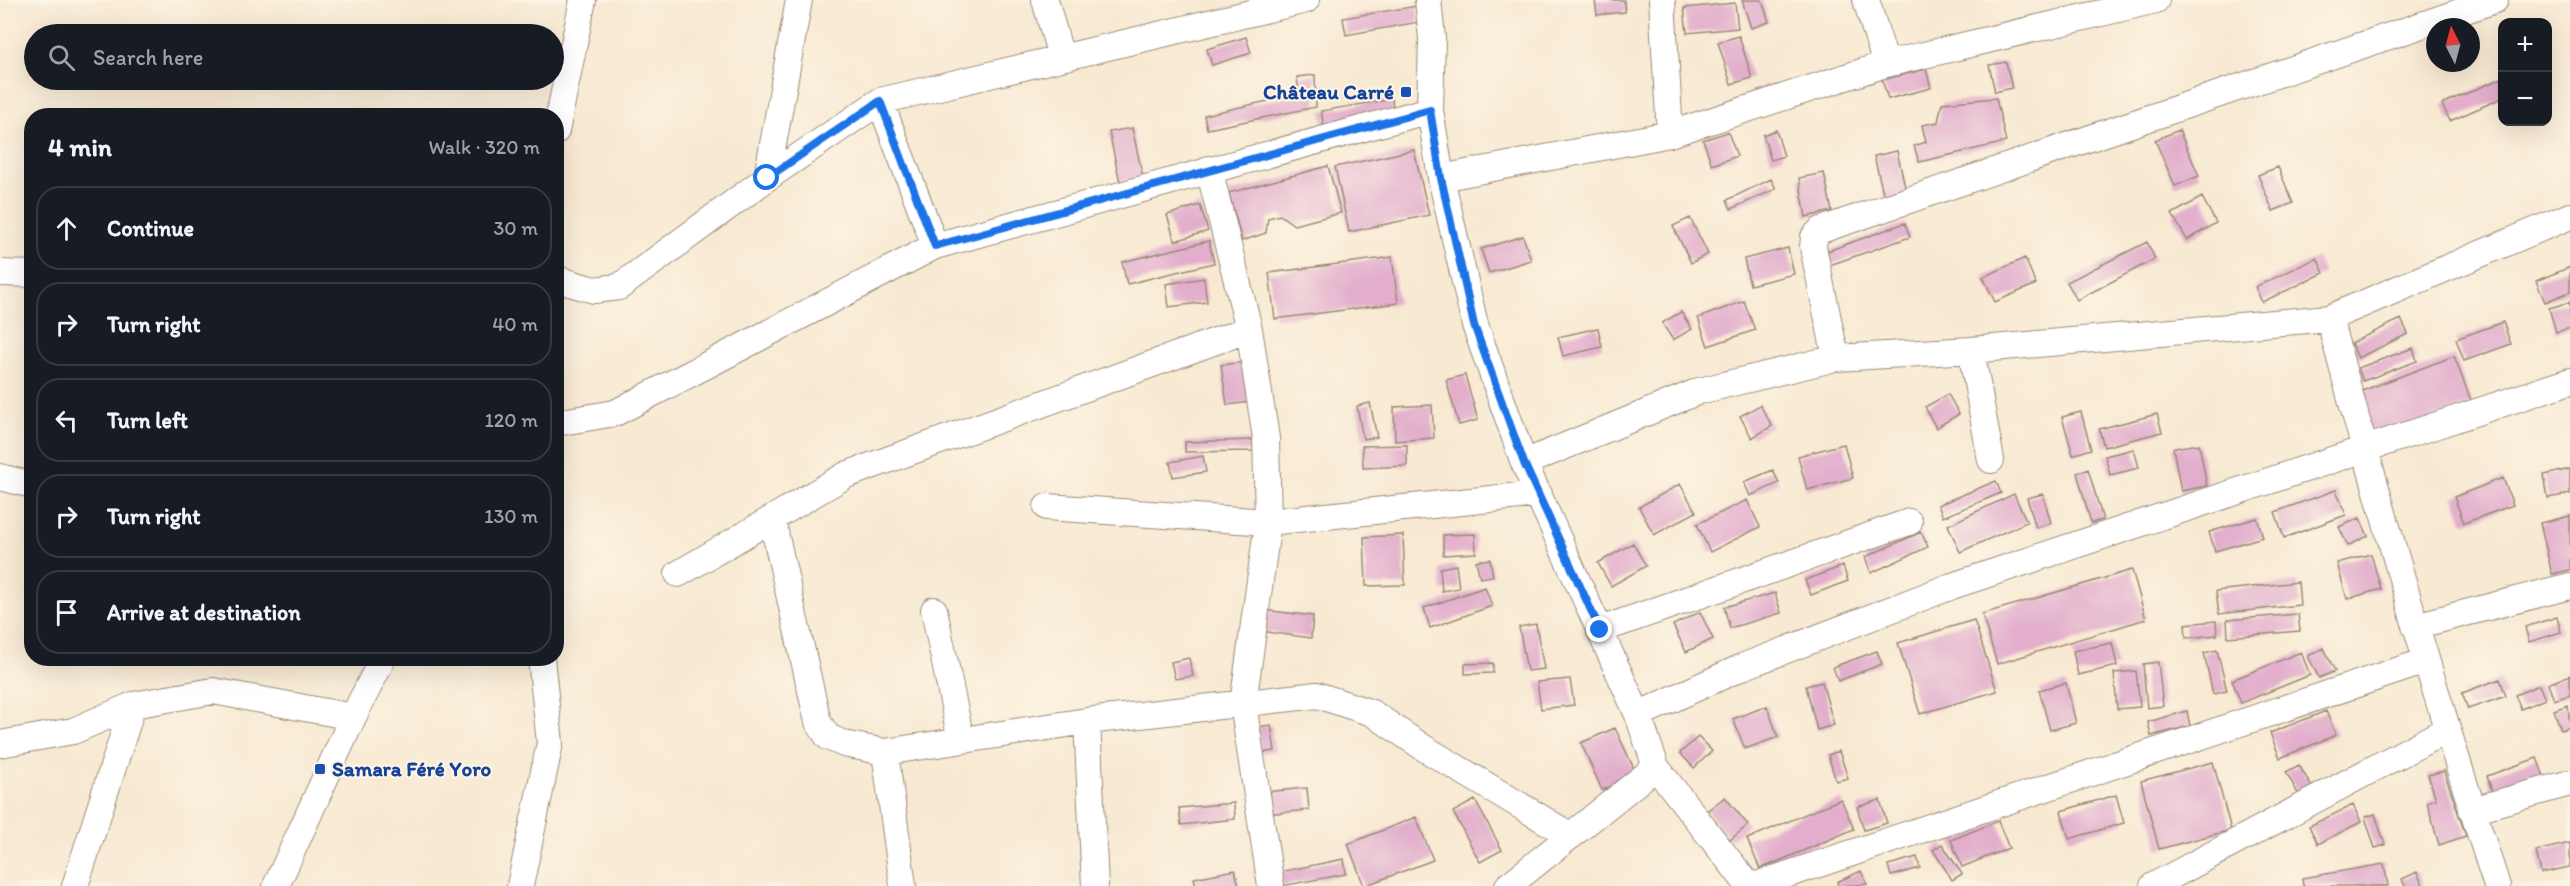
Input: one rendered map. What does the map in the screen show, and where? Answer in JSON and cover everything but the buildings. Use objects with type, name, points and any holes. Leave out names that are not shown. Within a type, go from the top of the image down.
[{"type":"street","points":[[561,108],[583,0]]},
{"type":"street","points":[[767,178],[799,0]]},
{"type":"street","points":[[1046,0],[1061,57]]},
{"type":"street","points":[[564,281],[594,290],[619,286],[767,178],[880,101],[1306,0]]},
{"type":"street","points":[[1428,0],[1432,38],[1430,110],[1441,178],[1474,325],[1524,463],[1638,715],[1656,767],[1751,886],[2426,661]]},
{"type":"street","points":[[1662,0],[1670,134]]},
{"type":"street","points":[[1866,0],[1886,64]]},
{"type":"street","points":[[1441,178],[1670,134],[1886,64],[2156,0]]},
{"type":"street","points":[[1836,358],[1813,247],[1814,237],[1821,230],[2495,0]]},
{"type":"street","points":[[880,101],[935,246]]},
{"type":"street","points":[[564,422],[615,413],[935,246],[1430,110]]},
{"type":"street","points":[[1209,169],[1249,329],[1266,438],[1268,522],[1243,704],[1271,886]]},
{"type":"street","points":[[1524,463],[1699,391],[1836,358],[1971,350],[2330,318],[2570,216]]},
{"type":"street","points":[[1,273],[24,274]]},
{"type":"street","points":[[2330,318],[2364,450],[2415,626],[2497,886]]},
{"type":"street","points":[[678,574],[846,475],[1249,329]]},
{"type":"street","points":[[1971,350],[1991,460]]},
{"type":"street","points":[[1638,715],[1742,667],[1952,586],[2570,381]]},
{"type":"street","points":[[0,477],[24,483]]},
{"type":"street","points":[[1047,507],[1268,522],[1539,494]]},
{"type":"street","points":[[772,519],[818,722],[828,737],[844,744],[885,752],[1087,721],[1317,695],[1372,713],[1424,748],[1571,836]]},
{"type":"street","points":[[1600,630],[1909,522]]},
{"type":"street","points":[[2415,626],[2570,586]]},
{"type":"street","points":[[934,610],[961,740]]},
{"type":"street","points":[[276,886],[353,717],[379,666]]},
{"type":"street","points":[[520,886],[550,743],[542,666]]},
{"type":"street","points":[[0,744],[73,731],[133,705],[213,691],[353,717]]},
{"type":"street","points":[[75,886],[133,705]]},
{"type":"street","points":[[1087,721],[1095,886]]},
{"type":"street","points":[[2153,886],[2446,730]]},
{"type":"street","points":[[885,752],[903,886]]},
{"type":"street","points":[[1508,886],[1656,767]]},
{"type":"street","points":[[2472,810],[2570,783]]},
{"type":"place","name":"Château Carré","points":[[1406,92]]},
{"type":"place","name":"Samara Féré Yoro","points":[[320,769]]},
{"type":"route","points":[[767,178],[880,101],[935,246],[1430,110],[1441,178],[1474,325],[1524,463],[1600,630]]}]
